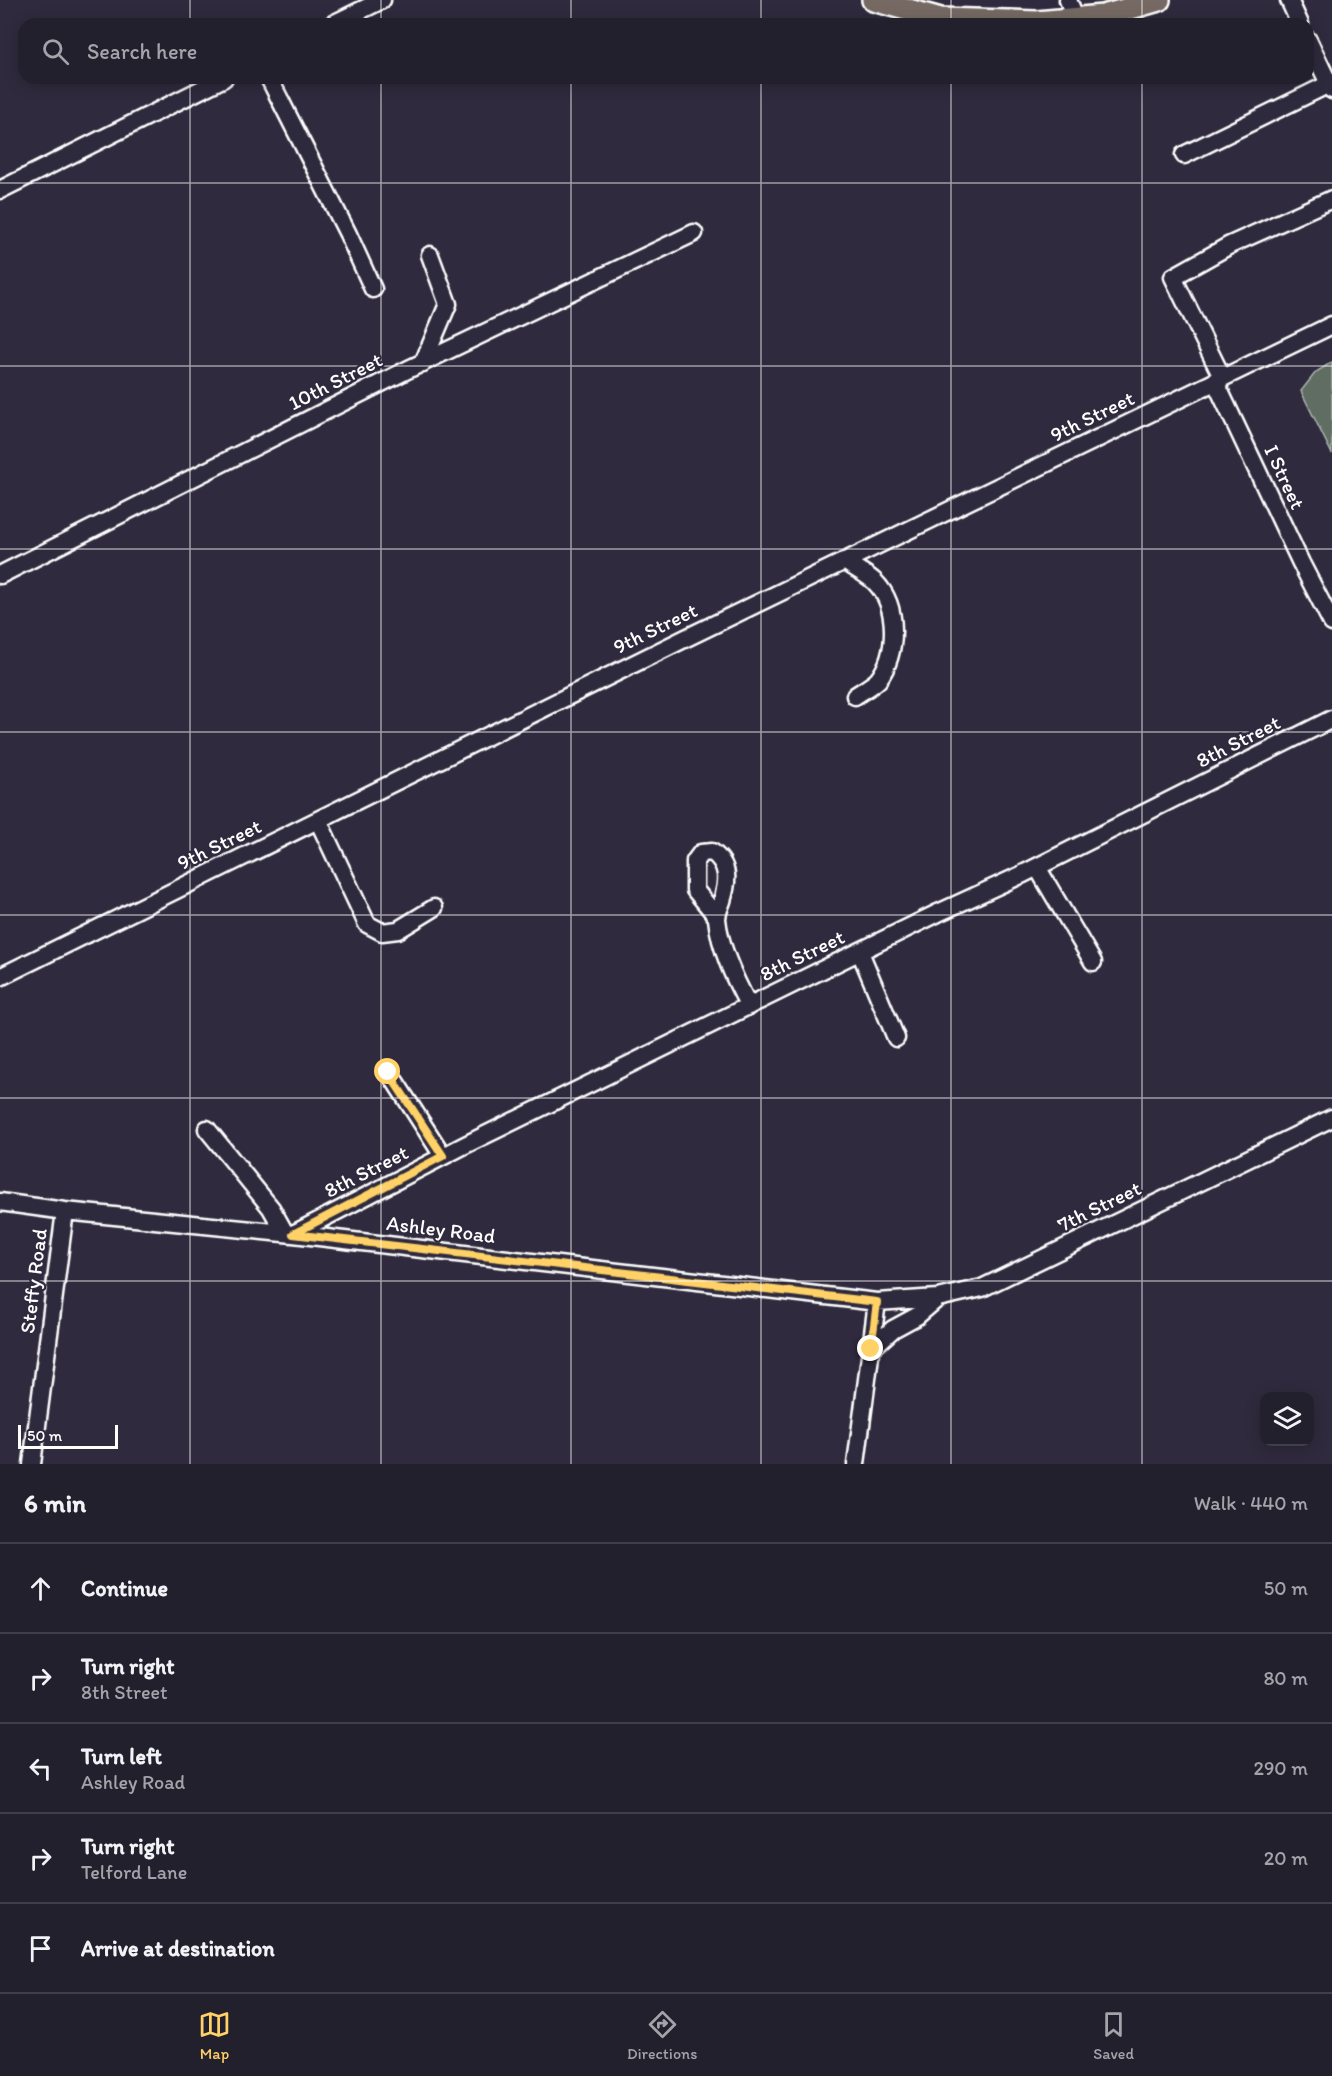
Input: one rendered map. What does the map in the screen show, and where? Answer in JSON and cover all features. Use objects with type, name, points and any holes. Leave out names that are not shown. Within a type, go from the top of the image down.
[{"type":"main road","points":[[873,0],[934,18]]},
{"type":"main road","points":[[1048,18],[1072,9],[1103,16],[1153,1]]},
{"type":"street","points":[[345,18],[382,0]]},
{"type":"street","points":[[1289,0],[1297,18]]},
{"type":"street","points":[[1184,155],[1330,87],[1314,53]]},
{"type":"street","points":[[0,190],[212,84]]},
{"type":"street","points":[[272,84],[348,234],[372,289]]},
{"type":"street","name":"I Street","points":[[1332,199],[1230,245],[1173,277],[1301,563],[1332,623]]},
{"type":"street","name":"10th Street","points":[[0,575],[423,363],[694,233]]},
{"type":"street","points":[[423,363],[448,304],[430,255]]},
{"type":"street","name":"9th Street","points":[[0,977],[844,561],[1332,325]]},
{"type":"street","points":[[844,561],[876,583],[887,600],[893,621],[892,644],[877,680],[855,696]]},
{"type":"street","name":"8th Street","points":[[289,1233],[1037,867],[1332,719]]},
{"type":"street","points":[[318,820],[367,924],[382,932],[399,930],[434,908]]},
{"type":"street","points":[[1037,867],[1093,962]]},
{"type":"street","points":[[717,917],[730,969],[749,1006]]},
{"type":"street","points":[[860,952],[896,1038]]},
{"type":"street","points":[[388,1072],[443,1156]]},
{"type":"street","name":"7th Street","points":[[877,1302],[938,1298],[982,1288],[1332,1118]]},
{"type":"street","points":[[207,1129],[289,1233]]},
{"type":"street","name":"Ashley Road","points":[[0,1202],[65,1211],[289,1233],[877,1302]]},
{"type":"street","name":"Steffy Road","points":[[32,1464],[65,1211]]},
{"type":"street","points":[[871,1349],[893,1329],[917,1316],[938,1298]]},
{"type":"street","points":[[856,1464],[877,1302]]},
{"type":"green space","points":[[1332,362],[1332,454],[1301,391],[1316,372]]},
{"type":"route","points":[[388,1072],[443,1156],[293,1234],[877,1302],[871,1349]]}]
